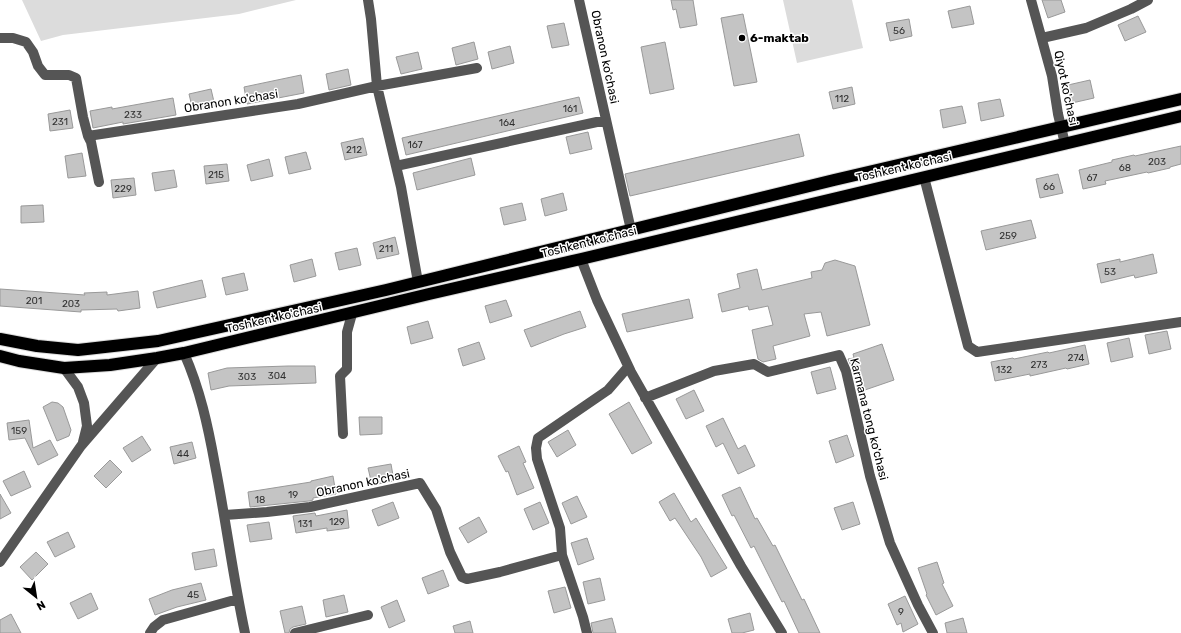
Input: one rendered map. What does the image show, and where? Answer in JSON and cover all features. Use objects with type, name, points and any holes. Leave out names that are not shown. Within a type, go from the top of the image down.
[{"type":"highway","name":"Toshkent ko'chasi","points":[[0,339],[37,346],[78,350],[158,341],[418,282],[1181,99]]},
{"type":"highway","name":"Toshkent ko'chasi","points":[[0,356],[19,361],[64,368],[110,365],[184,353],[1181,116]]},
{"type":"street","points":[[368,0],[371,19],[376,86],[396,166],[418,282]]},
{"type":"street","name":"Obranon ko'chasi","points":[[579,0],[631,230]]},
{"type":"street","name":"Qiyot ko'chasi","points":[[1031,0],[1052,76],[1058,114],[1065,144]]},
{"type":"street","name":"Qiyot ko'chasi","points":[[1042,38],[1086,28],[1131,9],[1148,0]]},
{"type":"street","points":[[0,38],[14,38],[26,42],[33,52],[38,66],[45,76],[69,75],[76,78],[99,182]]},
{"type":"street","name":"Obranon ko'chasi","points":[[88,136],[298,104],[376,86],[477,68]]},
{"type":"street","name":"Obranon ko'chasi","points":[[396,166],[606,120]]},
{"type":"street","points":[[924,177],[968,346],[977,352],[1181,322]]},
{"type":"street","points":[[581,259],[597,300],[628,367],[782,633]]},
{"type":"street","points":[[343,434],[340,376],[347,369],[347,332],[352,314]]},
{"type":"street","points":[[184,353],[194,376],[204,410],[225,515],[238,599],[245,633]]},
{"type":"street","name":"Karmana tong ko'chasi","points":[[645,398],[714,371],[754,364],[768,372],[839,355],[846,370],[870,476],[890,543],[918,605],[933,633]]},
{"type":"street","points":[[0,562],[82,446],[157,358]]},
{"type":"street","points":[[587,633],[583,616],[562,555],[560,528],[537,459],[536,448],[538,438],[608,390],[628,367]]},
{"type":"street","points":[[64,368],[78,387],[84,403],[87,426],[82,446]]},
{"type":"street","name":"Obranon ko'chasi","points":[[225,515],[310,507],[420,483],[436,509],[450,552],[462,578],[467,579],[500,572],[562,555]]},
{"type":"street","points":[[150,633],[154,627],[163,620],[238,599]]},
{"type":"street","points":[[295,633],[368,615]]},
{"type":"shaded area","points":[[22,0],[296,0],[239,14],[63,35],[41,41]]},
{"type":"shaded area","points":[[783,0],[852,0],[863,48],[797,63]]},
{"type":"building","points":[[671,0],[693,0],[697,25],[680,28],[676,9],[673,10]]},
{"type":"building","points":[[1042,0],[1061,0],[1065,12],[1048,18]]},
{"type":"building","points":[[970,6],[974,24],[952,28],[948,11]]},
{"type":"building","points":[[743,14],[757,82],[734,86],[721,18]]},
{"type":"building","points":[[1138,16],[1146,32],[1125,41],[1118,25]]},
{"type":"building","points":[[909,19],[912,36],[890,41],[886,23]]},
{"type":"building","points":[[564,23],[569,45],[552,48],[547,26]]},
{"type":"building","points":[[474,42],[478,59],[456,65],[452,48]]},
{"type":"building","points":[[665,42],[674,89],[650,94],[641,47]]},
{"type":"building","points":[[510,46],[514,63],[492,69],[488,52]]},
{"type":"building","points":[[418,52],[422,69],[401,74],[396,57]]},
{"type":"building","points":[[348,69],[351,85],[329,90],[326,74]]},
{"type":"building","points":[[301,75],[304,93],[247,104],[244,87]]},
{"type":"building","points":[[1090,80],[1094,98],[1072,103],[1068,85]]},
{"type":"building","points":[[852,87],[855,104],[833,109],[829,92]]},
{"type":"building","points":[[211,89],[215,106],[193,111],[189,94]]},
{"type":"building","points":[[579,97],[583,113],[406,155],[402,138]]},
{"type":"building","points":[[173,98],[176,115],[123,124],[123,122],[93,128],[90,111],[112,107],[112,109]]},
{"type":"building","points":[[1000,99],[1004,116],[981,121],[978,103]]},
{"type":"building","points":[[962,106],[966,123],[943,128],[940,110]]},
{"type":"building","points":[[70,110],[73,128],[50,131],[48,114]]},
{"type":"building","points":[[588,132],[592,149],[570,154],[566,137]]},
{"type":"building","points":[[799,134],[804,156],[630,196],[625,174]]},
{"type":"building","points":[[363,138],[367,155],[345,160],[341,143]]},
{"type":"building","points":[[1181,146],[1181,164],[1148,173],[1105,181],[1106,184],[1083,189],[1079,170],[1112,162],[1112,160]]},
{"type":"building","points":[[306,152],[311,169],[289,174],[285,157]]},
{"type":"building","points":[[82,153],[86,176],[68,178],[65,156]]},
{"type":"building","points":[[471,158],[475,175],[417,190],[413,173]]},
{"type":"building","points":[[269,159],[273,176],[251,181],[247,165]]},
{"type":"building","points":[[227,164],[229,181],[206,184],[204,166]]},
{"type":"building","points":[[174,170],[177,187],[155,191],[152,173]]},
{"type":"building","points":[[1058,174],[1063,193],[1040,198],[1036,179]]},
{"type":"building","points":[[134,178],[136,195],[113,198],[111,180]]},
{"type":"building","points":[[563,193],[567,210],[545,216],[541,199]]},
{"type":"building","points":[[522,203],[526,220],[504,225],[500,208]]},
{"type":"building","points":[[43,205],[44,222],[21,223],[21,206]]},
{"type":"building","points":[[1031,220],[1036,238],[986,250],[981,231]]},
{"type":"building","points":[[395,237],[399,254],[377,259],[373,243]]},
{"type":"building","points":[[357,248],[361,265],[339,270],[335,253]]},
{"type":"building","points":[[1153,254],[1157,273],[1135,278],[1134,275],[1101,283],[1097,264],[1120,259],[1120,262]]},
{"type":"building","points":[[312,259],[316,276],[294,282],[290,265]]},
{"type":"building","points":[[835,260],[855,266],[870,325],[827,336],[821,312],[804,314],[810,336],[773,346],[776,359],[763,362],[758,359],[752,330],[773,325],[768,306],[749,310],[748,306],[722,312],[718,294],[740,288],[737,274],[757,269],[762,290],[812,278],[811,272],[822,270],[825,263]]},
{"type":"building","points":[[244,273],[248,290],[226,295],[222,278]]},
{"type":"building","points":[[202,280],[206,297],[157,308],[153,292]]},
{"type":"building","points":[[0,289],[85,295],[84,293],[107,292],[107,295],[138,291],[140,308],[118,311],[117,309],[81,310],[81,312],[0,306]]},
{"type":"building","points":[[689,299],[693,318],[627,332],[622,314]]},
{"type":"building","points":[[506,300],[512,316],[490,323],[485,306]]},
{"type":"building","points":[[580,311],[586,327],[531,347],[524,330]]},
{"type":"building","points":[[428,321],[433,338],[411,344],[407,327]]},
{"type":"building","points":[[1167,331],[1171,349],[1149,354],[1145,335]]},
{"type":"building","points":[[1129,338],[1133,357],[1111,362],[1107,343]]},
{"type":"building","points":[[479,342],[485,359],[463,366],[458,349]]},
{"type":"building","points":[[882,344],[894,380],[862,391],[855,367],[852,368],[848,359],[854,358],[853,354]]},
{"type":"building","points":[[1085,345],[1089,364],[1030,376],[1030,374],[995,381],[991,362],[1049,353]]},
{"type":"building","points":[[315,366],[316,383],[229,386],[211,390],[208,373],[227,368]]},
{"type":"building","points":[[830,367],[836,389],[817,394],[811,372]]},
{"type":"building","points":[[694,390],[704,411],[686,419],[676,399]]},
{"type":"building","points":[[52,402],[58,403],[63,407],[71,430],[69,436],[57,441],[43,407]]},
{"type":"building","points":[[629,402],[652,443],[632,454],[609,414]]},
{"type":"building","points":[[359,417],[382,417],[382,434],[360,435]]},
{"type":"building","points":[[723,418],[738,449],[745,445],[755,466],[738,474],[723,443],[716,447],[706,426]]},
{"type":"building","points":[[29,420],[33,448],[50,440],[58,455],[38,465],[25,438],[9,440],[7,423]]},
{"type":"building","points":[[568,430],[576,445],[557,457],[548,442]]},
{"type":"building","points":[[847,435],[854,456],[836,463],[829,441]]},
{"type":"building","points":[[142,436],[151,450],[132,462],[123,448]]},
{"type":"building","points":[[192,442],[196,458],[174,464],[170,447]]},
{"type":"building","points":[[519,446],[526,462],[523,463],[534,488],[517,495],[508,471],[506,472],[498,456]]},
{"type":"building","points":[[110,460],[122,472],[106,488],[94,476]]},
{"type":"building","points":[[391,464],[394,481],[372,485],[368,468]]},
{"type":"building","points":[[24,471],[31,487],[11,496],[3,481]]},
{"type":"building","points":[[333,476],[336,494],[313,498],[313,500],[309,501],[250,507],[248,492],[311,482]]},
{"type":"building","points":[[740,487],[755,519],[757,518],[773,546],[775,545],[802,600],[804,599],[820,633],[799,633],[784,601],[782,602],[754,546],[751,548],[734,515],[732,516],[722,495]]},
{"type":"building","points":[[674,493],[691,522],[696,518],[727,568],[711,577],[701,557],[675,518],[670,521],[659,502]]},
{"type":"building","points":[[0,494],[11,513],[0,519]]},
{"type":"building","points":[[577,496],[587,517],[571,524],[562,503]]},
{"type":"building","points":[[393,502],[399,518],[378,526],[372,510]]},
{"type":"building","points":[[540,502],[549,523],[533,530],[524,509]]},
{"type":"building","points":[[853,502],[860,524],[842,530],[834,508]]},
{"type":"building","points":[[347,510],[349,528],[327,531],[327,528],[296,533],[293,516],[315,513],[316,516]]},
{"type":"building","points":[[479,517],[487,532],[468,543],[459,528]]},
{"type":"building","points":[[269,522],[272,539],[250,542],[247,525]]},
{"type":"building","points":[[68,532],[75,547],[55,557],[47,542]]},
{"type":"building","points":[[587,538],[594,559],[578,565],[571,543]]},
{"type":"building","points":[[214,549],[217,566],[195,570],[192,553]]},
{"type":"building","points":[[36,552],[48,564],[32,580],[20,567]]},
{"type":"building","points":[[937,562],[944,583],[942,584],[953,606],[936,615],[926,595],[927,594],[918,568]]},
{"type":"building","points":[[443,570],[449,586],[428,594],[422,578]]},
{"type":"building","points":[[600,578],[605,600],[588,604],[583,582]]},
{"type":"building","points":[[201,583],[206,600],[177,607],[155,615],[149,599],[172,590]]},
{"type":"building","points":[[565,587],[571,608],[554,613],[548,591]]},
{"type":"building","points":[[91,593],[98,609],[78,619],[70,603]]},
{"type":"building","points":[[344,595],[348,612],[326,617],[323,600]]},
{"type":"building","points":[[905,596],[918,624],[903,632],[901,623],[897,625],[888,604]]},
{"type":"building","points":[[397,600],[405,621],[389,628],[381,607]]},
{"type":"building","points":[[302,606],[306,624],[293,627],[290,629],[289,633],[285,633],[280,611]]},
{"type":"building","points":[[750,613],[754,630],[742,633],[732,633],[728,619]]},
{"type":"building","points":[[11,614],[21,633],[0,633],[0,620]]},
{"type":"building","points":[[612,618],[616,633],[593,633],[591,623]]},
{"type":"building","points":[[963,618],[967,633],[947,633],[945,623]]},
{"type":"building","points":[[470,621],[473,633],[455,633],[453,626]]},
{"type":"place","name":"6-maktab","points":[[742,38]]}]
